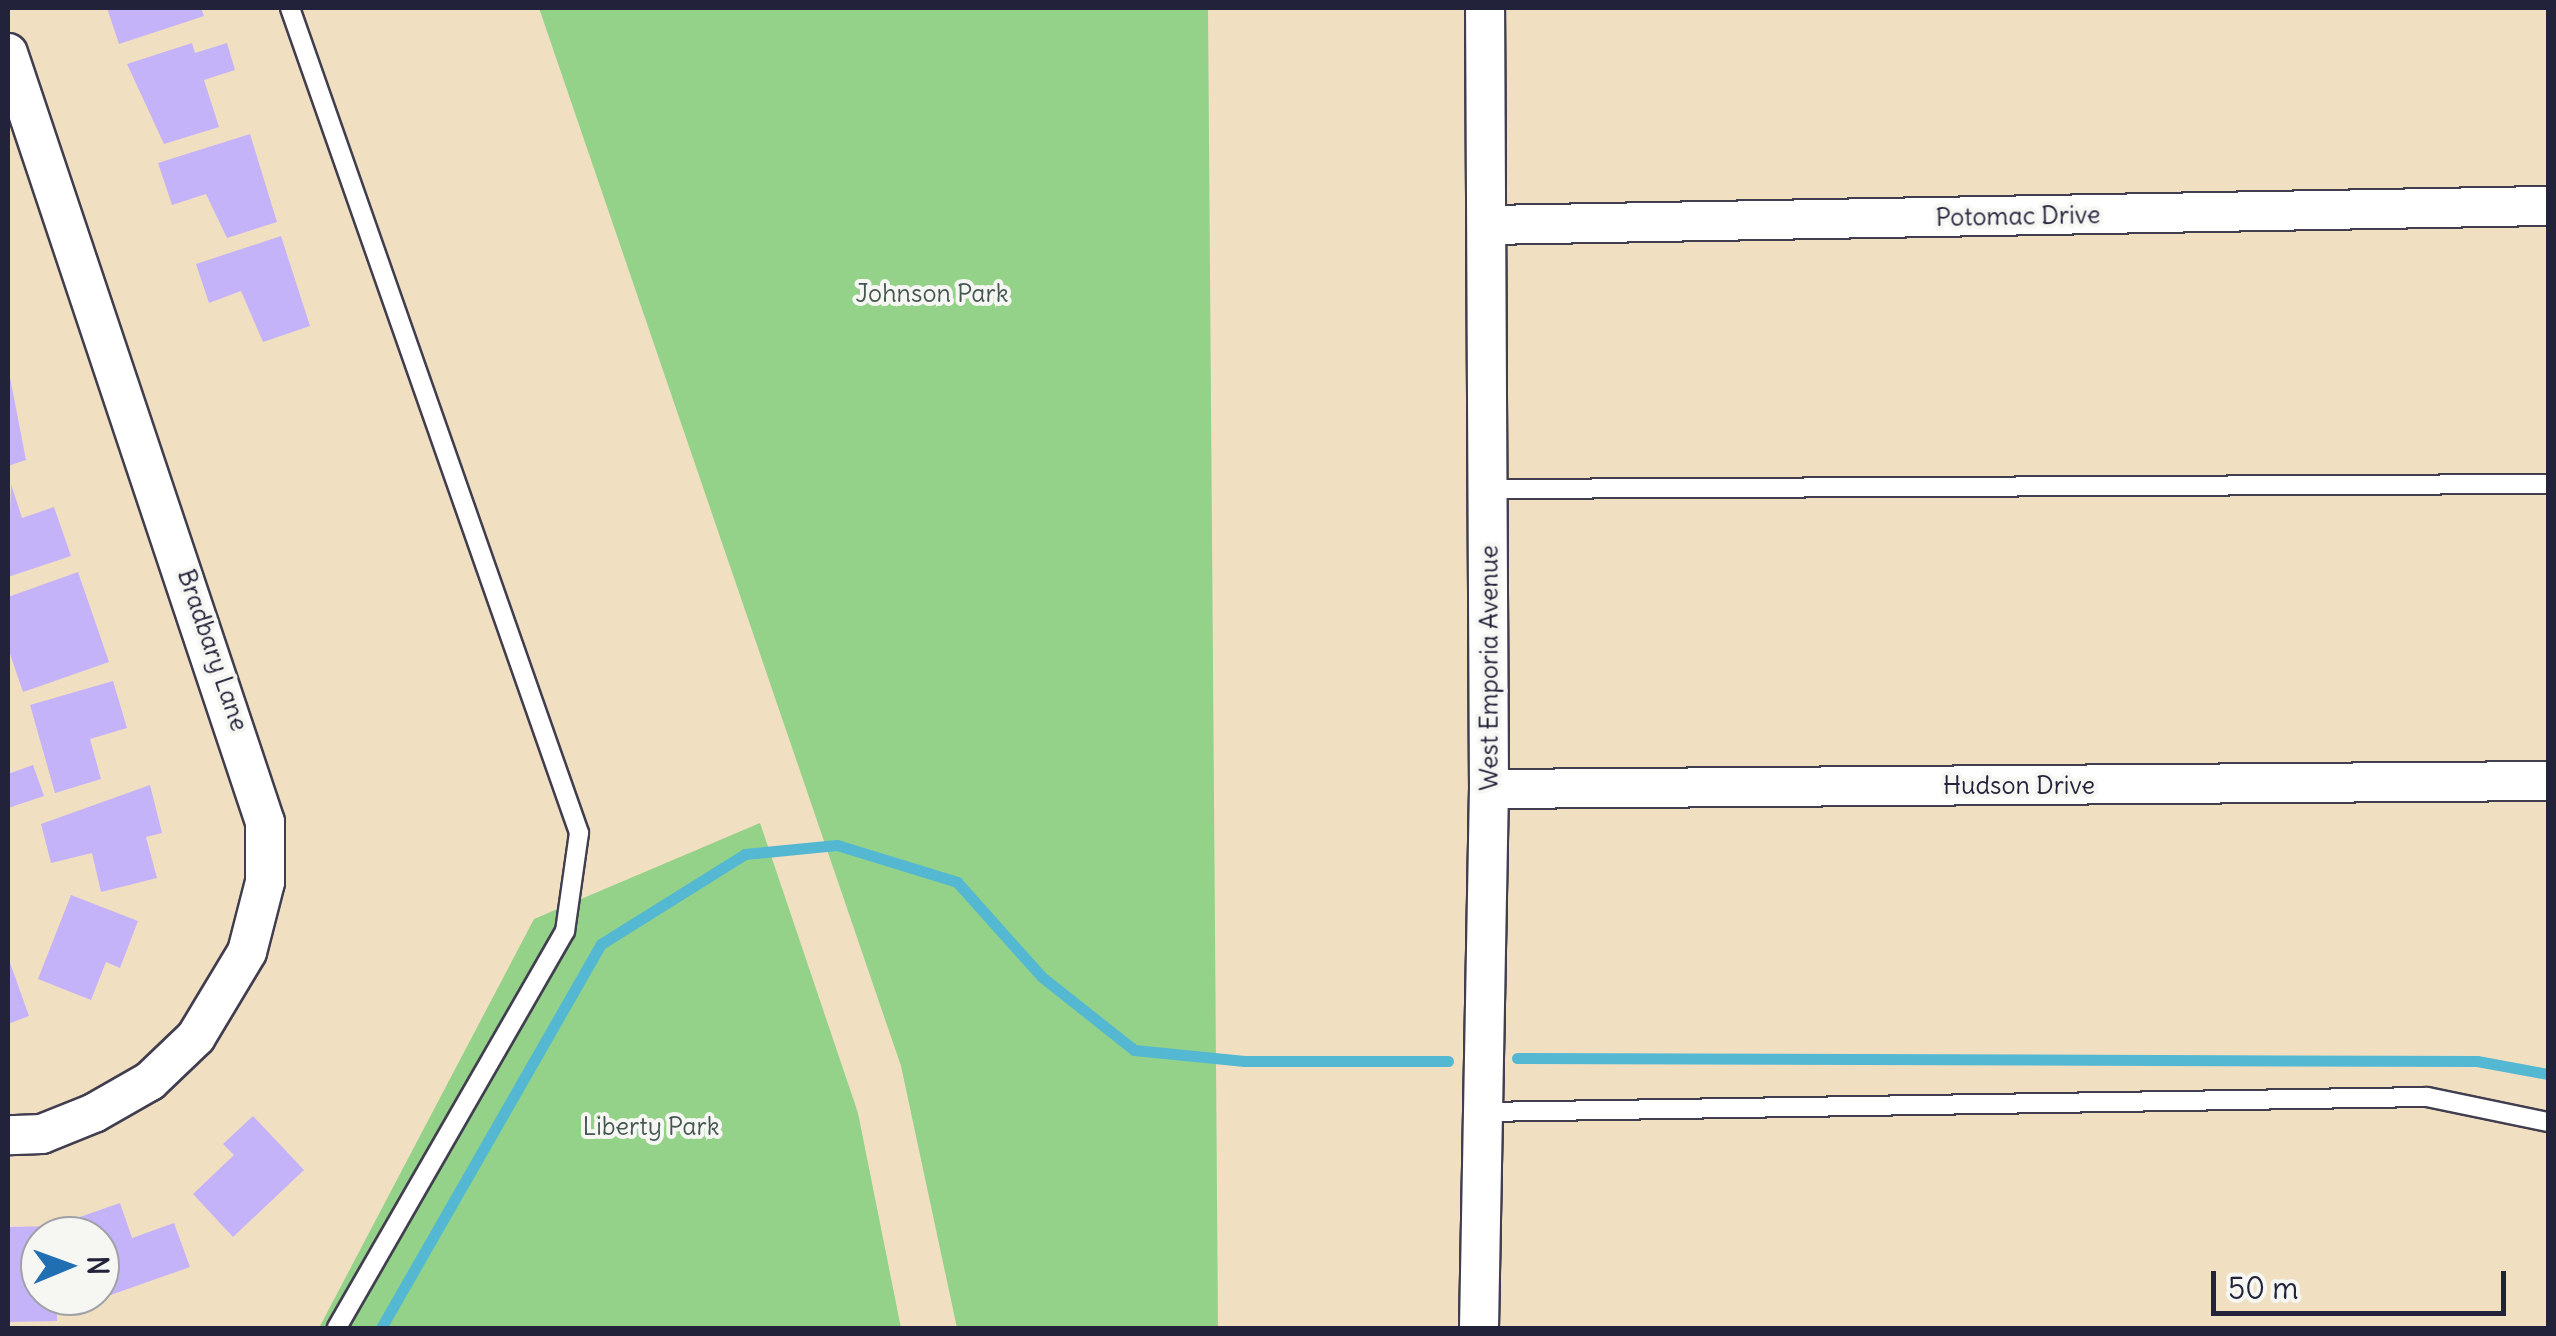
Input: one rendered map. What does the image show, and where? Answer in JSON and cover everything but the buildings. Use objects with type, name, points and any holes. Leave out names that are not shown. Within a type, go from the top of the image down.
[{"type":"street","name":"West Emporia Avenue","points":[[1479,1328],[1489,789],[1485,8]]},
{"type":"street","name":"Bradbary Lane","points":[[8,54],[265,822],[264,882],[247,952],[196,1037],[150,1081],[94,1113],[42,1134],[8,1136]]},
{"type":"street","name":"Potomac Drive","points":[[1488,225],[2548,206]]},
{"type":"street","name":"Hudson Drive","points":[[1489,789],[2548,780]]},
{"type":"lane","points":[[290,8],[578,833],[564,930],[337,1328]]},
{"type":"lane","points":[[1488,489],[2548,484]]},
{"type":"lane","points":[[1481,1112],[2428,1097],[2548,1122]]},
{"type":"green space","name":"Johnson Park","points":[[539,8],[1208,8],[1218,1328],[957,1328],[901,1066]]},
{"type":"green space","name":"Liberty Park","points":[[760,823],[858,1113],[901,1328],[319,1328],[534,919]]},
{"type":"waterway","points":[[381,1328],[601,944],[745,854],[837,845],[957,882],[1042,977],[1134,1050],[1244,1061],[1448,1061]]},
{"type":"waterway","points":[[1517,1058],[2477,1061],[2548,1074]]}]
